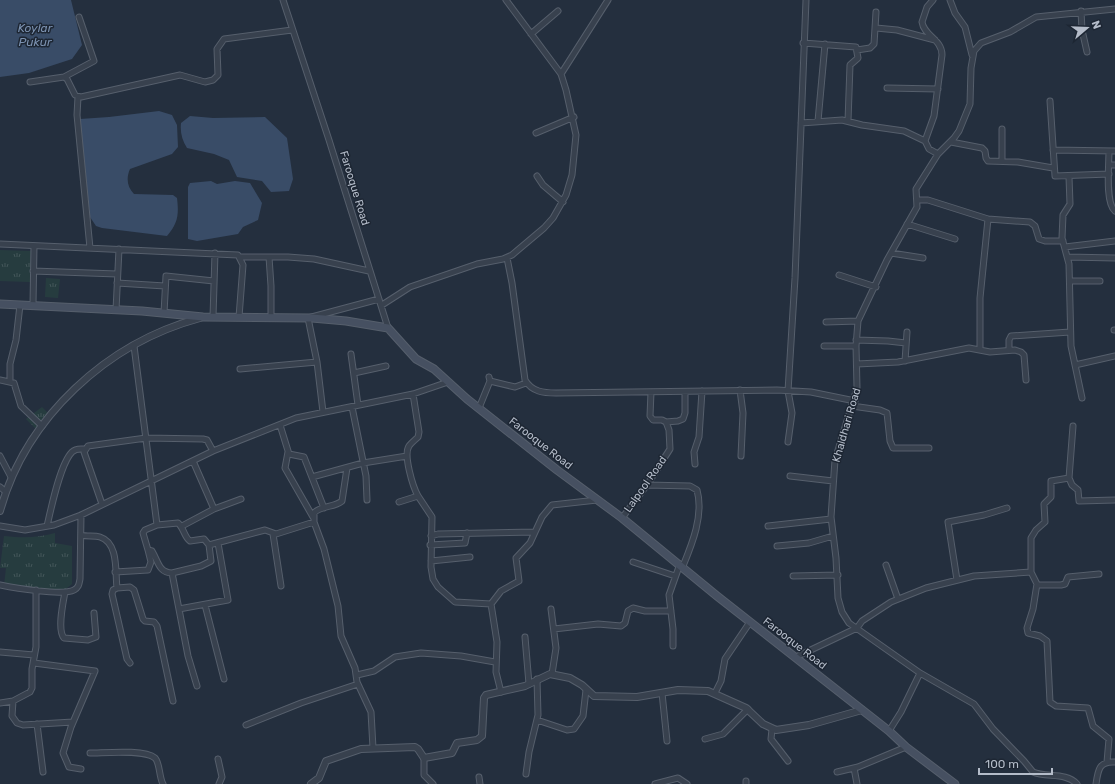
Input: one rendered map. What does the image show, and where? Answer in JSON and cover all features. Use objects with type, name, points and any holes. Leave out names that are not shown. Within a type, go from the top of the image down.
[{"type":"main road","points":[[0,304],[164,312],[203,317],[308,318],[346,321],[388,328]]},
{"type":"main road","name":"Farooque Road","points":[[388,328],[411,355],[434,369],[479,408],[557,470],[622,518],[906,747],[955,784]]},
{"type":"street","name":"Farooque Road","points":[[283,0],[329,140],[369,270],[382,305],[388,328]]},
{"type":"street","points":[[382,305],[410,287],[477,264],[507,258],[544,228],[562,202],[570,186],[575,161],[576,135],[574,117],[561,74],[506,0]]},
{"type":"street","points":[[561,74],[608,0]]},
{"type":"street","points":[[788,442],[792,413],[788,391],[795,278],[803,43],[806,0]]},
{"type":"street","points":[[925,141],[934,116],[942,50],[936,40],[924,29],[922,22],[927,7],[934,0]]},
{"type":"street","name":"Khaldhari Road","points":[[950,0],[955,13],[965,27],[973,56],[970,104],[959,131],[951,142],[938,154],[916,189],[917,207],[891,253],[858,322],[856,343],[858,388],[838,447],[833,481],[831,519],[838,575],[838,598],[842,612],[849,623],[920,673],[974,704],[1002,740],[1033,772],[1062,777],[1077,784]]},
{"type":"street","points":[[973,56],[976,47],[981,43],[1010,32],[1032,18],[1081,11],[1115,9]]},
{"type":"street","points":[[531,34],[558,11]]},
{"type":"street","points":[[1081,11],[1082,30],[1087,52]]},
{"type":"street","points":[[803,43],[852,46],[857,50],[873,47],[875,41],[876,12]]},
{"type":"street","points":[[30,82],[64,77],[94,61],[79,17]]},
{"type":"street","points":[[876,28],[897,30],[936,40]]},
{"type":"street","points":[[78,97],[180,75],[202,82],[210,81],[218,75],[217,49],[224,39],[292,30]]},
{"type":"street","points":[[818,121],[825,44]]},
{"type":"street","points":[[848,121],[850,65],[857,60],[857,50]]},
{"type":"street","points":[[64,77],[67,79],[75,95],[78,97],[77,115],[90,248]]},
{"type":"street","points":[[886,88],[938,89]]},
{"type":"street","points":[[1050,101],[1050,130],[1055,176],[1069,177],[1109,174]]},
{"type":"street","points":[[536,133],[574,117]]},
{"type":"street","points":[[801,123],[835,120],[848,121],[862,125],[904,131],[925,141],[929,149],[938,154]]},
{"type":"street","points":[[1002,129],[1002,161]]},
{"type":"street","points":[[951,142],[982,148],[985,151],[987,160],[1018,162],[1053,168]]},
{"type":"street","points":[[1053,150],[1115,151]]},
{"type":"street","points":[[1109,151],[1109,198],[1111,208],[1115,211]]},
{"type":"street","points":[[1109,165],[1115,165]]},
{"type":"street","points":[[537,176],[543,185],[562,202]]},
{"type":"street","points":[[1069,177],[1070,204],[1063,215],[1063,241],[1068,257],[1070,281],[1070,332],[1082,398]]},
{"type":"street","points":[[916,200],[928,200],[988,219],[1030,222],[1036,226],[1040,239],[1045,241],[1063,241]]},
{"type":"street","points":[[980,350],[980,298],[988,219]]},
{"type":"street","points":[[907,224],[955,239]]},
{"type":"street","points":[[1065,247],[1115,241]]},
{"type":"street","points":[[0,244],[234,254],[240,257],[314,259],[369,270]]},
{"type":"street","points":[[33,305],[34,246]]},
{"type":"street","points":[[116,310],[119,249]]},
{"type":"street","points":[[214,317],[215,253]]},
{"type":"street","points":[[891,253],[923,258]]},
{"type":"street","points":[[239,317],[243,265],[240,257]]},
{"type":"street","points":[[268,257],[271,286],[271,317]]},
{"type":"street","points":[[1068,257],[1115,258]]},
{"type":"street","points":[[507,258],[512,283],[517,332],[526,383],[533,389],[543,392],[685,392],[740,390],[811,392],[888,413],[890,441],[893,448],[929,448]]},
{"type":"street","points":[[33,271],[118,274]]},
{"type":"street","points":[[839,275],[876,287]]},
{"type":"street","points":[[164,312],[166,276],[214,281]]},
{"type":"street","points":[[1070,281],[1100,281]]},
{"type":"street","points":[[117,283],[165,286]]},
{"type":"street","points":[[323,412],[317,362],[308,318],[379,299]]},
{"type":"street","points":[[10,381],[10,364],[16,340],[20,305]]},
{"type":"street","points":[[0,511],[11,477],[42,426],[66,397],[109,360],[154,335],[203,317]]},
{"type":"street","points":[[826,322],[858,322]]},
{"type":"street","points":[[905,361],[907,332]]},
{"type":"street","points":[[1009,350],[1009,340],[1011,336],[1070,332]]},
{"type":"street","points":[[824,346],[888,340],[906,343]]},
{"type":"street","points":[[134,346],[150,481],[157,525]]},
{"type":"street","points":[[857,364],[905,361],[969,348],[994,352],[1009,350],[1023,353],[1026,380]]},
{"type":"street","points":[[351,354],[358,405]]},
{"type":"street","points":[[1075,365],[1115,356]]},
{"type":"street","points":[[240,369],[317,362]]},
{"type":"street","points":[[354,373],[386,366]]},
{"type":"street","points":[[479,408],[490,379],[515,387],[526,383]]},
{"type":"street","points":[[0,380],[10,381],[15,385],[16,396],[21,406],[42,426]]},
{"type":"street","points":[[0,526],[26,530],[47,526],[81,514],[252,434],[296,418],[413,394],[448,382]]},
{"type":"street","points":[[740,390],[743,413],[741,456]]},
{"type":"street","points":[[695,464],[694,452],[699,437],[702,391]]},
{"type":"street","points":[[651,392],[652,418],[666,422],[678,421],[684,418],[685,392]]},
{"type":"street","points":[[413,394],[419,432],[418,437],[408,446],[407,456],[412,482],[418,496],[432,517],[430,545],[431,572],[438,586],[455,602],[491,604]]},
{"type":"street","points":[[352,407],[366,476],[367,500]]},
{"type":"street","name":"Lalpool Road","points":[[622,518],[648,485],[670,449],[669,430],[666,422]]},
{"type":"street","points":[[280,425],[288,452],[285,468],[314,520],[338,606],[341,636],[357,675],[358,684],[371,712],[373,748]]},
{"type":"street","points":[[1073,426],[1069,478],[1072,485],[1078,490],[1079,501],[1115,500],[1115,496]]},
{"type":"street","points":[[47,526],[66,463],[72,452],[75,450],[84,450],[88,446],[146,438],[205,439],[213,451]]},
{"type":"street","points":[[84,450],[102,504]]},
{"type":"street","points":[[288,452],[291,456],[303,455],[324,508]]},
{"type":"street","points":[[0,456],[11,477]]},
{"type":"street","points":[[312,477],[363,463],[407,456]]},
{"type":"street","points":[[193,461],[214,509]]},
{"type":"street","points":[[314,520],[314,513],[317,510],[338,504],[342,501],[346,468]]},
{"type":"street","points":[[790,476],[833,481]]},
{"type":"street","points":[[1069,478],[1051,481],[1051,497],[1044,504],[1045,522],[1031,538],[1031,572],[1037,585],[1027,631],[1047,641],[1050,702],[1056,706],[1088,708],[1093,726],[1109,739],[1107,762]]},
{"type":"street","points":[[648,485],[690,486],[697,490],[699,500],[696,531],[669,595],[673,646]]},
{"type":"street","points":[[0,487],[6,492]]},
{"type":"street","points":[[399,502],[418,496]]},
{"type":"street","points":[[182,526],[214,509],[241,500]]},
{"type":"street","points":[[501,692],[495,662],[497,642],[491,604],[501,592],[519,581],[516,558],[530,543],[542,516],[552,505],[598,500]]},
{"type":"street","points":[[957,580],[948,522],[984,515],[1000,508],[1007,508]]},
{"type":"street","points":[[0,585],[65,592],[72,591],[78,586],[81,514]]},
{"type":"street","points":[[768,526],[831,519]]},
{"type":"street","points":[[209,545],[266,530],[273,534],[314,520]]},
{"type":"street","points":[[115,572],[148,570],[151,562],[143,531],[148,527],[175,522],[182,526],[187,539],[190,541],[204,539],[209,545],[211,561],[172,573],[166,573],[161,570],[152,551],[148,550]]},
{"type":"street","points":[[431,536],[438,534],[535,532]]},
{"type":"street","points":[[430,545],[465,543],[467,542],[467,533]]},
{"type":"street","points":[[273,534],[281,586]]},
{"type":"street","points":[[81,535],[100,537],[109,543],[114,557],[117,588]]},
{"type":"street","points":[[777,546],[809,543],[832,536]]},
{"type":"street","points":[[179,609],[223,602],[228,599],[218,543]]},
{"type":"street","points":[[431,561],[470,557]]},
{"type":"street","points":[[633,562],[676,576]]},
{"type":"street","points":[[886,564],[898,599]]},
{"type":"street","points":[[796,657],[857,628],[870,616],[898,599],[926,588],[974,576],[1031,572]]},
{"type":"street","points":[[172,573],[188,656],[197,686]]},
{"type":"street","points":[[1037,585],[1061,585],[1064,584],[1068,577],[1099,574]]},
{"type":"street","points":[[793,576],[838,575]]},
{"type":"street","points":[[130,663],[114,606],[113,590],[117,588],[133,588],[143,619],[145,621],[156,623],[173,701]]},
{"type":"street","points":[[0,703],[13,701],[30,692],[32,688],[36,590]]},
{"type":"street","points":[[65,592],[61,627],[61,634],[64,638],[88,640],[96,637],[94,613]]},
{"type":"street","points":[[204,605],[224,679]]},
{"type":"street","points":[[554,629],[598,624],[621,626],[625,623],[628,611],[633,608],[645,611],[671,611]]},
{"type":"street","points":[[551,609],[556,648],[552,674]]},
{"type":"street","points":[[715,693],[721,681],[725,659],[750,622]]},
{"type":"street","points":[[525,637],[529,684]]},
{"type":"street","points":[[0,652],[34,655]]},
{"type":"street","points":[[357,675],[374,671],[395,657],[421,653],[460,656],[495,662]]},
{"type":"street","points":[[34,663],[94,671],[73,722],[63,753],[69,767],[81,769]]},
{"type":"street","points":[[888,731],[901,712],[920,673]]},
{"type":"street","points":[[424,758],[452,753],[457,743],[480,738],[483,733],[484,698],[486,694],[501,692],[529,684],[545,675],[552,674],[570,678],[594,696],[637,697],[699,690],[715,693],[748,710],[763,724],[772,729],[783,730],[809,725],[862,710]]},
{"type":"street","points":[[526,774],[531,739],[537,720],[537,679]]},
{"type":"street","points":[[246,725],[301,703],[358,684]]},
{"type":"street","points":[[537,720],[568,730],[574,729],[583,716],[586,690]]},
{"type":"street","points":[[662,693],[667,741]]},
{"type":"street","points":[[13,701],[12,716],[17,723],[37,724],[73,722]]},
{"type":"street","points":[[705,739],[724,734],[748,710]]},
{"type":"street","points":[[37,724],[43,772]]},
{"type":"street","points":[[772,729],[771,739],[788,761]]},
{"type":"street","points":[[311,784],[322,774],[326,761],[361,749],[414,747],[418,749],[424,758],[424,775],[434,784]]},
{"type":"street","points":[[837,772],[854,768],[906,747]]},
{"type":"street","points":[[90,754],[127,752],[153,757],[157,761],[163,784]]},
{"type":"street","points":[[218,759],[222,777],[219,784]]},
{"type":"street","points":[[1096,784],[1099,767],[1107,762],[1115,762]]},
{"type":"street","points":[[854,768],[857,784]]},
{"type":"street","points":[[479,777],[480,784]]},
{"type":"street","points":[[655,784],[678,778],[687,784]]},
{"type":"green space","points":[[0,250],[31,251],[30,282],[0,281]]},
{"type":"green space","points":[[46,278],[60,279],[58,298],[45,297]]},
{"type":"green space","points":[[42,407],[49,414],[37,430],[26,419]]},
{"type":"green space","points":[[55,533],[55,543],[72,546],[72,584],[62,592],[4,586],[6,568],[0,568],[4,536],[30,537]]},
{"type":"water","name":"Koylar Pukur","points":[[0,0],[71,0],[82,45],[72,59],[29,73],[0,77]]},
{"type":"water","points":[[159,111],[172,115],[177,125],[178,147],[172,154],[130,169],[128,182],[134,194],[173,195],[177,198],[178,214],[176,223],[167,236],[96,226],[90,217],[80,119]]},
{"type":"water","points":[[190,116],[213,118],[265,117],[287,138],[293,179],[289,191],[271,192],[262,181],[237,177],[229,160],[214,154],[187,148],[182,136],[181,123]]},
{"type":"water","points":[[211,181],[217,184],[235,181],[250,183],[262,203],[258,220],[243,227],[238,234],[197,241],[188,239],[188,187],[190,183]]}]
